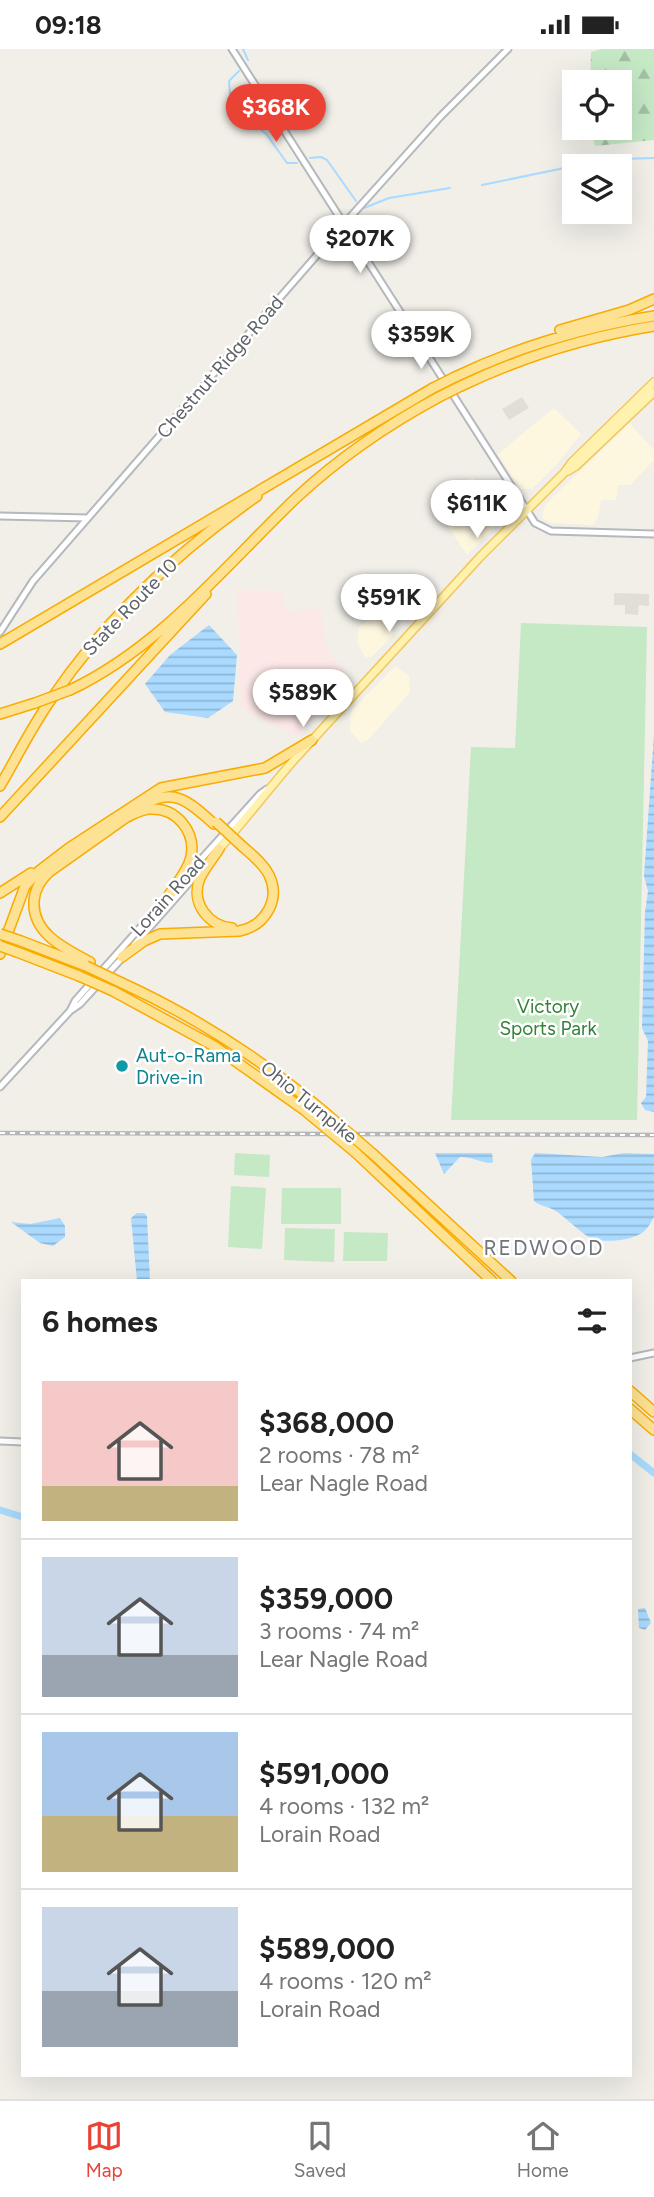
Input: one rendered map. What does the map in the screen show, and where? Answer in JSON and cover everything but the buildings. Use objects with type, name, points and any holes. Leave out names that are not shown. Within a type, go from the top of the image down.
[{"type":"highway","points":[[1,639],[433,388],[555,333],[629,310],[654,299]]},
{"type":"highway","points":[[521,349],[588,329],[654,316]]},
{"type":"highway","points":[[0,714],[70,690],[113,667],[151,639],[306,489],[382,430],[439,397],[497,370],[556,349],[654,326]]},
{"type":"highway","name":"State Route 10","points":[[0,786],[54,695],[129,602],[203,536],[302,465]]},
{"type":"highway","points":[[0,817],[257,537]]},
{"type":"highway","points":[[0,963],[27,888],[41,872],[139,802],[167,786],[265,768],[312,740]]},
{"type":"highway","points":[[122,957],[144,941],[160,934],[247,930],[260,922],[271,904],[272,882],[266,869],[192,801],[176,793],[160,793],[139,802]]},
{"type":"highway","points":[[16,954],[0,953],[23,890],[33,876],[150,801],[168,796],[187,801],[215,823]]},
{"type":"highway","points":[[124,819],[141,810],[157,809],[174,815],[187,829],[192,843],[191,860],[169,895]]},
{"type":"highway","points":[[219,849],[200,879],[198,900],[212,921],[222,927],[236,928],[249,925],[258,919],[266,908],[270,895],[264,873],[241,847]]},
{"type":"highway","points":[[0,893],[58,860]]},
{"type":"highway","points":[[58,860],[38,885],[34,901],[36,916],[50,937],[88,964]]},
{"type":"highway","points":[[0,934],[88,964]]},
{"type":"highway","points":[[0,946],[16,954]]},
{"type":"highway","name":"Ohio Turnpike","points":[[16,954],[57,967],[113,991],[214,1046],[303,1109],[356,1153],[490,1279]]},
{"type":"highway","name":"Ohio Turnpike","points":[[88,964],[232,1044],[323,1110],[509,1279]]},
{"type":"highway","points":[[632,1393],[654,1412]]},
{"type":"highway","points":[[632,1411],[654,1430]]},
{"type":"main road","name":"Lorain Road","points":[[219,849],[312,740],[525,510],[654,382]]},
{"type":"main road","name":"Lorain Road","points":[[564,473],[576,467],[654,392]]},
{"type":"street","points":[[232,49],[535,523],[547,530],[654,534]]},
{"type":"street","name":"Chestnut Ridge Road","points":[[1,639],[23,594],[88,518],[344,224],[440,117],[508,49]]},
{"type":"street","points":[[0,516],[88,518]]},
{"type":"street","name":"Lorain Road","points":[[0,1087],[70,1011],[80,1004],[122,957],[169,895],[260,794],[271,786]]},
{"type":"street","name":"Lorain Road","points":[[70,1011],[75,1001],[219,849]]},
{"type":"street","points":[[632,1358],[654,1353]]},
{"type":"street","points":[[0,1441],[21,1442]]},
{"type":"shaded area","points":[[522,397],[529,408],[509,420],[502,409]]},
{"type":"shaded area","points":[[554,408],[581,434],[532,489],[521,489],[498,454]]},
{"type":"shaded area","points":[[629,423],[654,450],[654,460],[630,485],[618,485],[616,500],[601,500],[598,518],[592,525],[551,523],[542,518],[545,505]]},
{"type":"shaded area","points":[[473,477],[501,521],[467,555],[439,513],[465,485],[464,482]]},
{"type":"shaded area","points":[[237,590],[283,591],[285,612],[321,608],[326,649],[352,681],[296,736],[241,708]]},
{"type":"shaded area","points":[[614,593],[649,594],[649,606],[639,605],[638,615],[625,614],[625,605],[614,605]]},
{"type":"shaded area","points":[[372,617],[381,619],[394,633],[372,657],[365,657],[357,642],[359,627]]},
{"type":"shaded area","points":[[395,666],[409,676],[410,692],[368,740],[361,743],[350,731],[351,711]]},
{"type":"green space","points":[[602,49],[654,49],[654,140],[595,146],[594,140],[632,140],[632,70],[590,70],[591,52]]},
{"type":"green space","name":"Victory Sports Park","points":[[521,623],[647,627],[637,1120],[451,1120],[471,747],[515,748]]},
{"type":"green space","points":[[235,1153],[270,1155],[269,1177],[234,1175]]},
{"type":"green space","points":[[231,1186],[266,1188],[262,1249],[228,1247]]},
{"type":"green space","points":[[282,1188],[341,1188],[341,1224],[281,1224]]},
{"type":"green space","points":[[285,1228],[335,1229],[334,1262],[284,1260]]},
{"type":"green space","points":[[344,1232],[388,1233],[387,1261],[343,1261]]},
{"type":"water","points":[[209,625],[237,655],[233,701],[208,718],[165,712],[145,684],[170,655]]},
{"type":"water","points":[[654,734],[654,1112],[645,1110],[641,1103],[646,1097],[648,1041],[642,1028],[648,891],[644,876]]},
{"type":"water","points":[[435,1153],[492,1153],[493,1161],[488,1163],[460,1157],[444,1174]]},
{"type":"water","points":[[535,1153],[602,1157],[624,1153],[654,1154],[654,1217],[642,1233],[628,1238],[606,1241],[587,1236],[558,1213],[534,1201],[531,1160]]},
{"type":"water","points":[[137,1213],[147,1216],[150,1279],[137,1279],[131,1218]]},
{"type":"water","points":[[60,1218],[65,1226],[65,1237],[53,1246],[40,1243],[11,1222],[30,1224]]},
{"type":"water","points":[[645,1608],[651,1623],[645,1630],[639,1628],[638,1609]]},
{"type":"waterway","points":[[243,49],[248,60]]},
{"type":"waterway","points":[[239,71],[229,81],[230,94],[241,99],[258,127],[287,163],[297,163]]},
{"type":"waterway","points":[[310,158],[321,157],[327,160],[356,201]]},
{"type":"waterway","points":[[632,159],[654,158]]},
{"type":"waterway","points":[[482,185],[562,168]]},
{"type":"waterway","points":[[364,208],[389,198],[450,188]]},
{"type":"waterway","points":[[632,1456],[654,1473]]},
{"type":"waterway","points":[[0,1510],[21,1516]]},
{"type":"railway","points":[[0,1133],[654,1135]]},
{"type":"place","name":"Aut-o-Rama Drive-in","points":[[122,1066]]},
{"type":"district","name":"REDWOOD","points":[[544,1247]]}]
